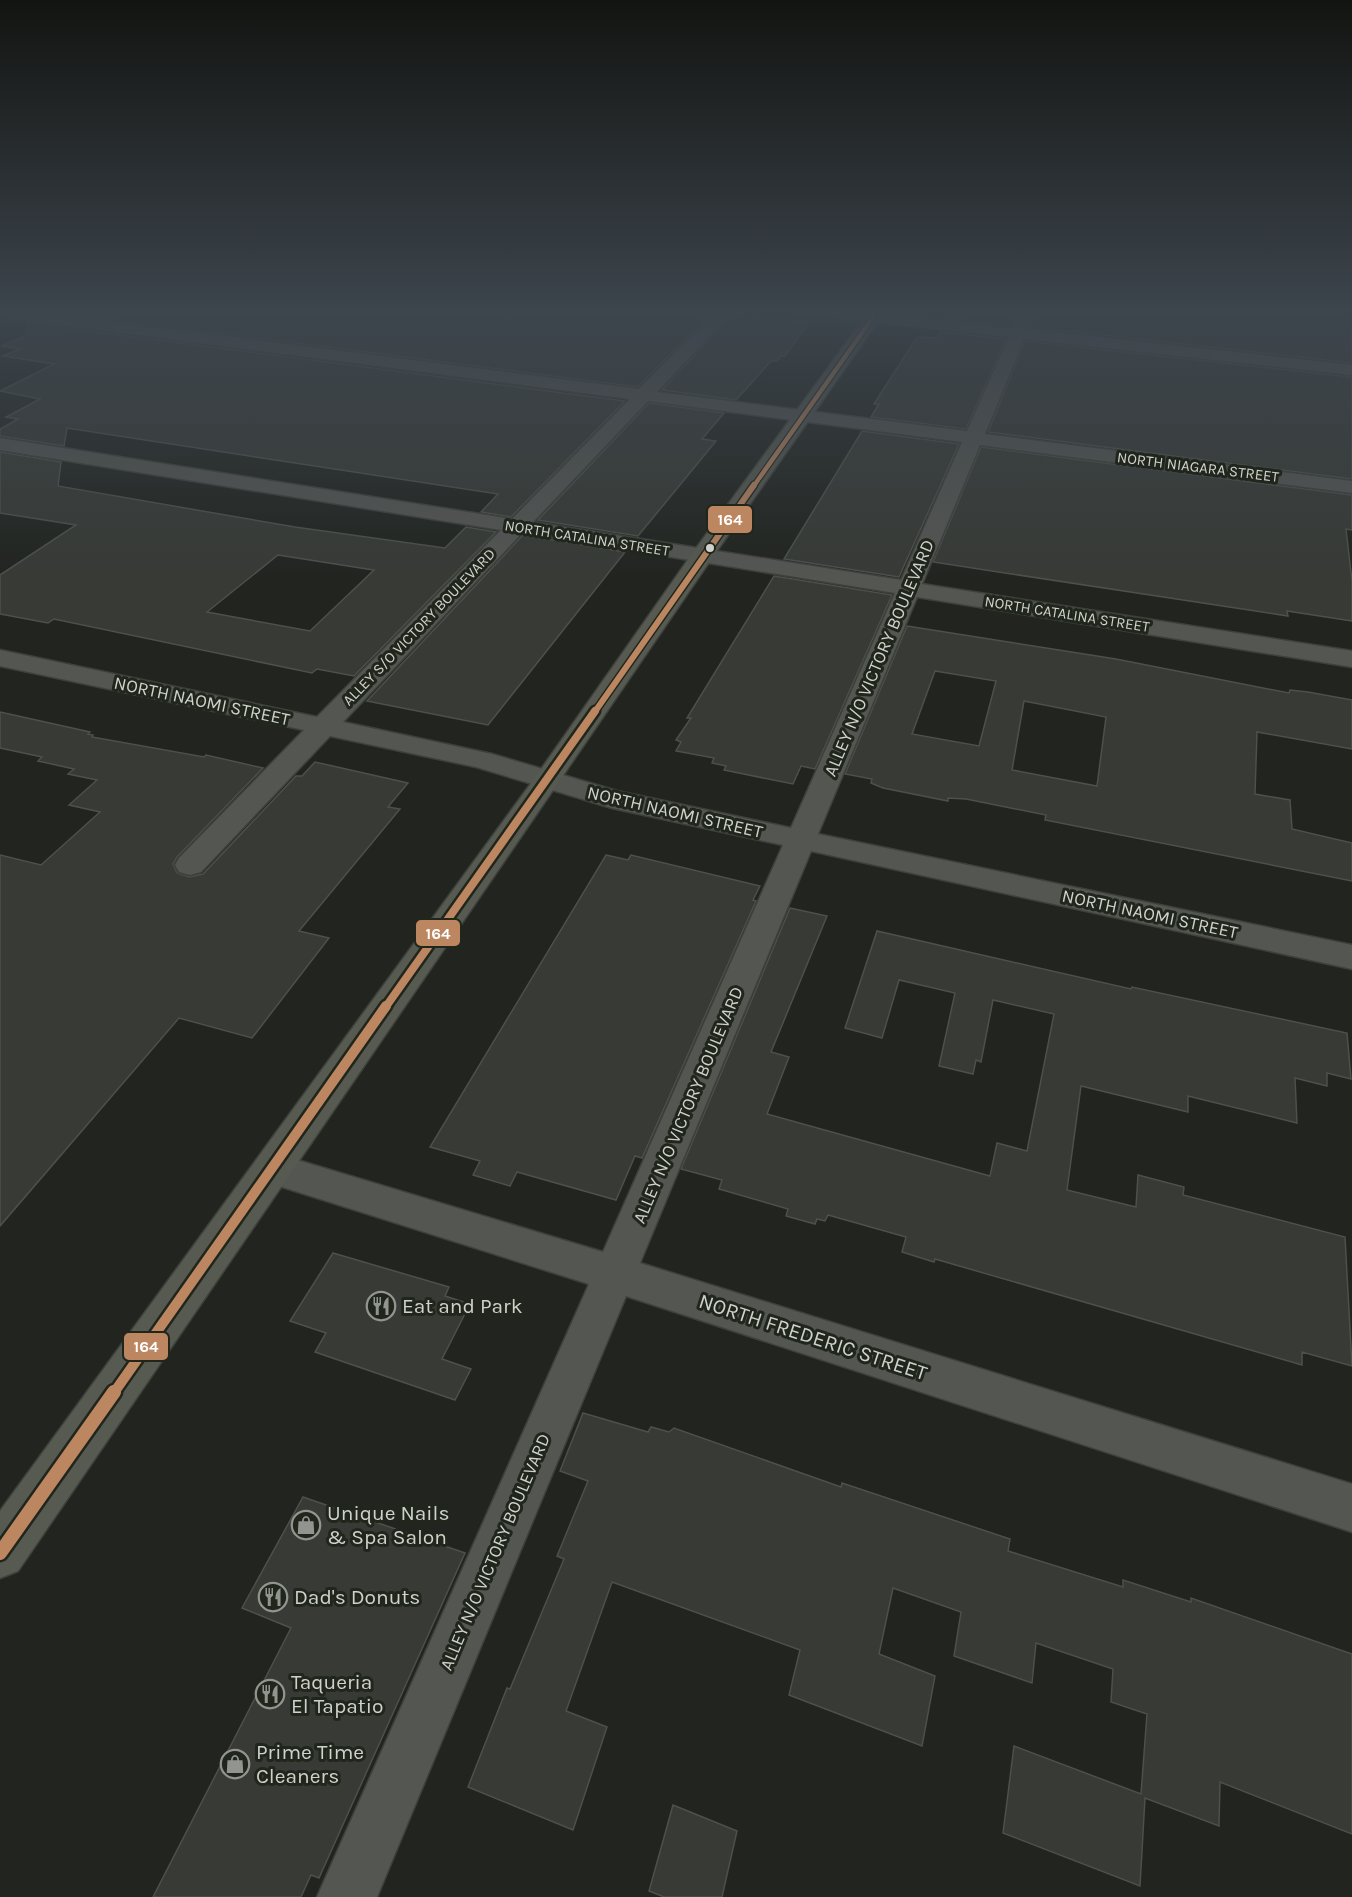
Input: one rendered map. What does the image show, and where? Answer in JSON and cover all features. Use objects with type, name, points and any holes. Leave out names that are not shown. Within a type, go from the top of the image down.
[{"type":"main road","points":[[0,1553],[548,781],[702,556],[813,402]]},
{"type":"street","name":"ALLEY S/O VICTORY BOULEVARD","points":[[190,865],[638,402]]},
{"type":"street","name":"NORTH NIAGARA STREET","points":[[685,402],[1352,487]]},
{"type":"street","name":"ALLEY N/O VICTORY BOULEVARD","points":[[347,1897],[989,402]]},
{"type":"street","name":"NORTH CATALINA STREET","points":[[0,444],[1352,659]]},
{"type":"street","name":"NORTH NAOMI STREET","points":[[0,658],[482,760],[612,799],[1352,957]]},
{"type":"street","name":"NORTH FREDERIC STREET","points":[[274,1169],[615,1274],[1352,1508]]},
{"type":"building","points":[[35,402],[624,402],[511,517],[481,512],[498,494],[67,428],[64,446],[0,436],[0,429],[18,419],[6,417]]},
{"type":"building","points":[[876,402],[978,402],[966,429],[871,417],[879,404],[874,404]]},
{"type":"building","points":[[1000,402],[1352,402],[1352,479],[988,432]]},
{"type":"building","points":[[649,403],[724,413],[702,439],[716,441],[638,536],[538,520]]},
{"type":"building","points":[[862,431],[959,444],[899,577],[784,559]]},
{"type":"building","points":[[981,447],[1352,495],[1352,530],[1346,529],[1352,581],[1352,621],[1287,611],[1288,616],[933,562]]},
{"type":"building","points":[[0,452],[61,462],[58,486],[295,527],[445,548],[466,527],[496,532],[354,676],[317,669],[312,673],[54,619],[48,623],[0,614],[0,575],[76,525],[0,513]],"holes":[[[278,555],[374,570],[310,631],[207,612]]]},
{"type":"building","points":[[523,535],[625,552],[488,725],[367,701]]},
{"type":"building","points":[[774,576],[892,595],[815,769],[801,766],[793,784],[724,770],[726,766],[712,763],[714,758],[676,751],[681,742],[676,740],[691,718],[687,718]]},
{"type":"building","points":[[907,626],[1116,659],[1289,693],[1290,690],[1308,692],[1352,700],[1352,749],[1257,732],[1255,794],[1290,800],[1292,829],[1352,843],[1352,881],[1045,820],[1046,815],[966,799],[948,798],[948,801],[883,788],[871,783],[872,779],[845,774]],"holes":[[[935,671],[996,681],[979,746],[912,734]],[[1024,701],[1106,717],[1097,786],[1012,770]]]},
{"type":"building","points":[[0,712],[90,732],[88,734],[93,735],[92,737],[204,757],[206,755],[263,768],[177,857],[173,864],[177,873],[189,877],[203,874],[296,776],[302,776],[315,762],[408,783],[388,807],[400,809],[299,931],[329,938],[252,1038],[179,1018],[0,1226],[0,855],[41,865],[100,812],[69,805],[97,780],[68,774],[74,769],[38,761],[42,757],[0,748]]},
{"type":"building","points":[[606,855],[628,860],[631,855],[760,886],[753,900],[756,901],[642,1158],[635,1156],[616,1200],[517,1172],[510,1186],[473,1175],[480,1161],[430,1147]]},
{"type":"building","points":[[790,908],[827,916],[771,1052],[789,1057],[767,1114],[990,1176],[997,1143],[1027,1151],[1054,1014],[993,1000],[981,1062],[976,1060],[973,1074],[939,1066],[955,993],[899,980],[882,1038],[845,1028],[877,931],[1131,989],[1132,987],[1347,1033],[1351,1079],[1327,1073],[1327,1086],[1295,1078],[1297,1123],[1188,1096],[1188,1112],[1081,1086],[1067,1190],[1136,1207],[1138,1175],[1184,1187],[1183,1195],[1345,1237],[1352,1366],[1302,1352],[1302,1365],[935,1259],[934,1262],[902,1252],[906,1237],[828,1215],[825,1221],[817,1219],[815,1224],[786,1216],[788,1209],[719,1189],[722,1180],[681,1169]]},
{"type":"building","points":[[333,1253],[449,1287],[445,1296],[470,1304],[442,1359],[471,1369],[455,1400],[315,1352],[326,1333],[290,1321]]},
{"type":"building","points":[[583,1413],[648,1432],[651,1427],[669,1432],[674,1428],[841,1487],[842,1483],[1010,1539],[1008,1551],[1123,1587],[1123,1580],[1191,1602],[1191,1598],[1352,1654],[1352,1834],[1220,1782],[1219,1826],[1145,1798],[1140,1886],[1003,1833],[1014,1746],[1141,1794],[1147,1714],[1111,1702],[1113,1669],[1036,1643],[1032,1683],[954,1656],[961,1612],[893,1588],[879,1654],[935,1676],[922,1746],[789,1695],[800,1650],[612,1582],[566,1711],[607,1727],[573,1830],[468,1787],[507,1688],[510,1689],[564,1559],[557,1556],[588,1481],[560,1471]]},
{"type":"building","points":[[303,1497],[465,1553],[319,1878],[311,1875],[301,1897],[153,1897],[291,1628],[242,1608]]},
{"type":"building","points":[[673,1805],[737,1831],[722,1897],[664,1897],[649,1891]]},
{"type":"transit line","name":"164","points":[[0,1553],[813,402]]},
{"type":"place","name":"Eat and Park","points":[[381,1306]]},
{"type":"place","name":"Unique Nails & Spa Salon","points":[[306,1525]]},
{"type":"place","name":"Dad's Donuts","points":[[273,1597]]},
{"type":"place","name":"Taqueria El Tapatio","points":[[270,1694]]},
{"type":"place","name":"Prime Time Cleaners","points":[[235,1764]]}]
